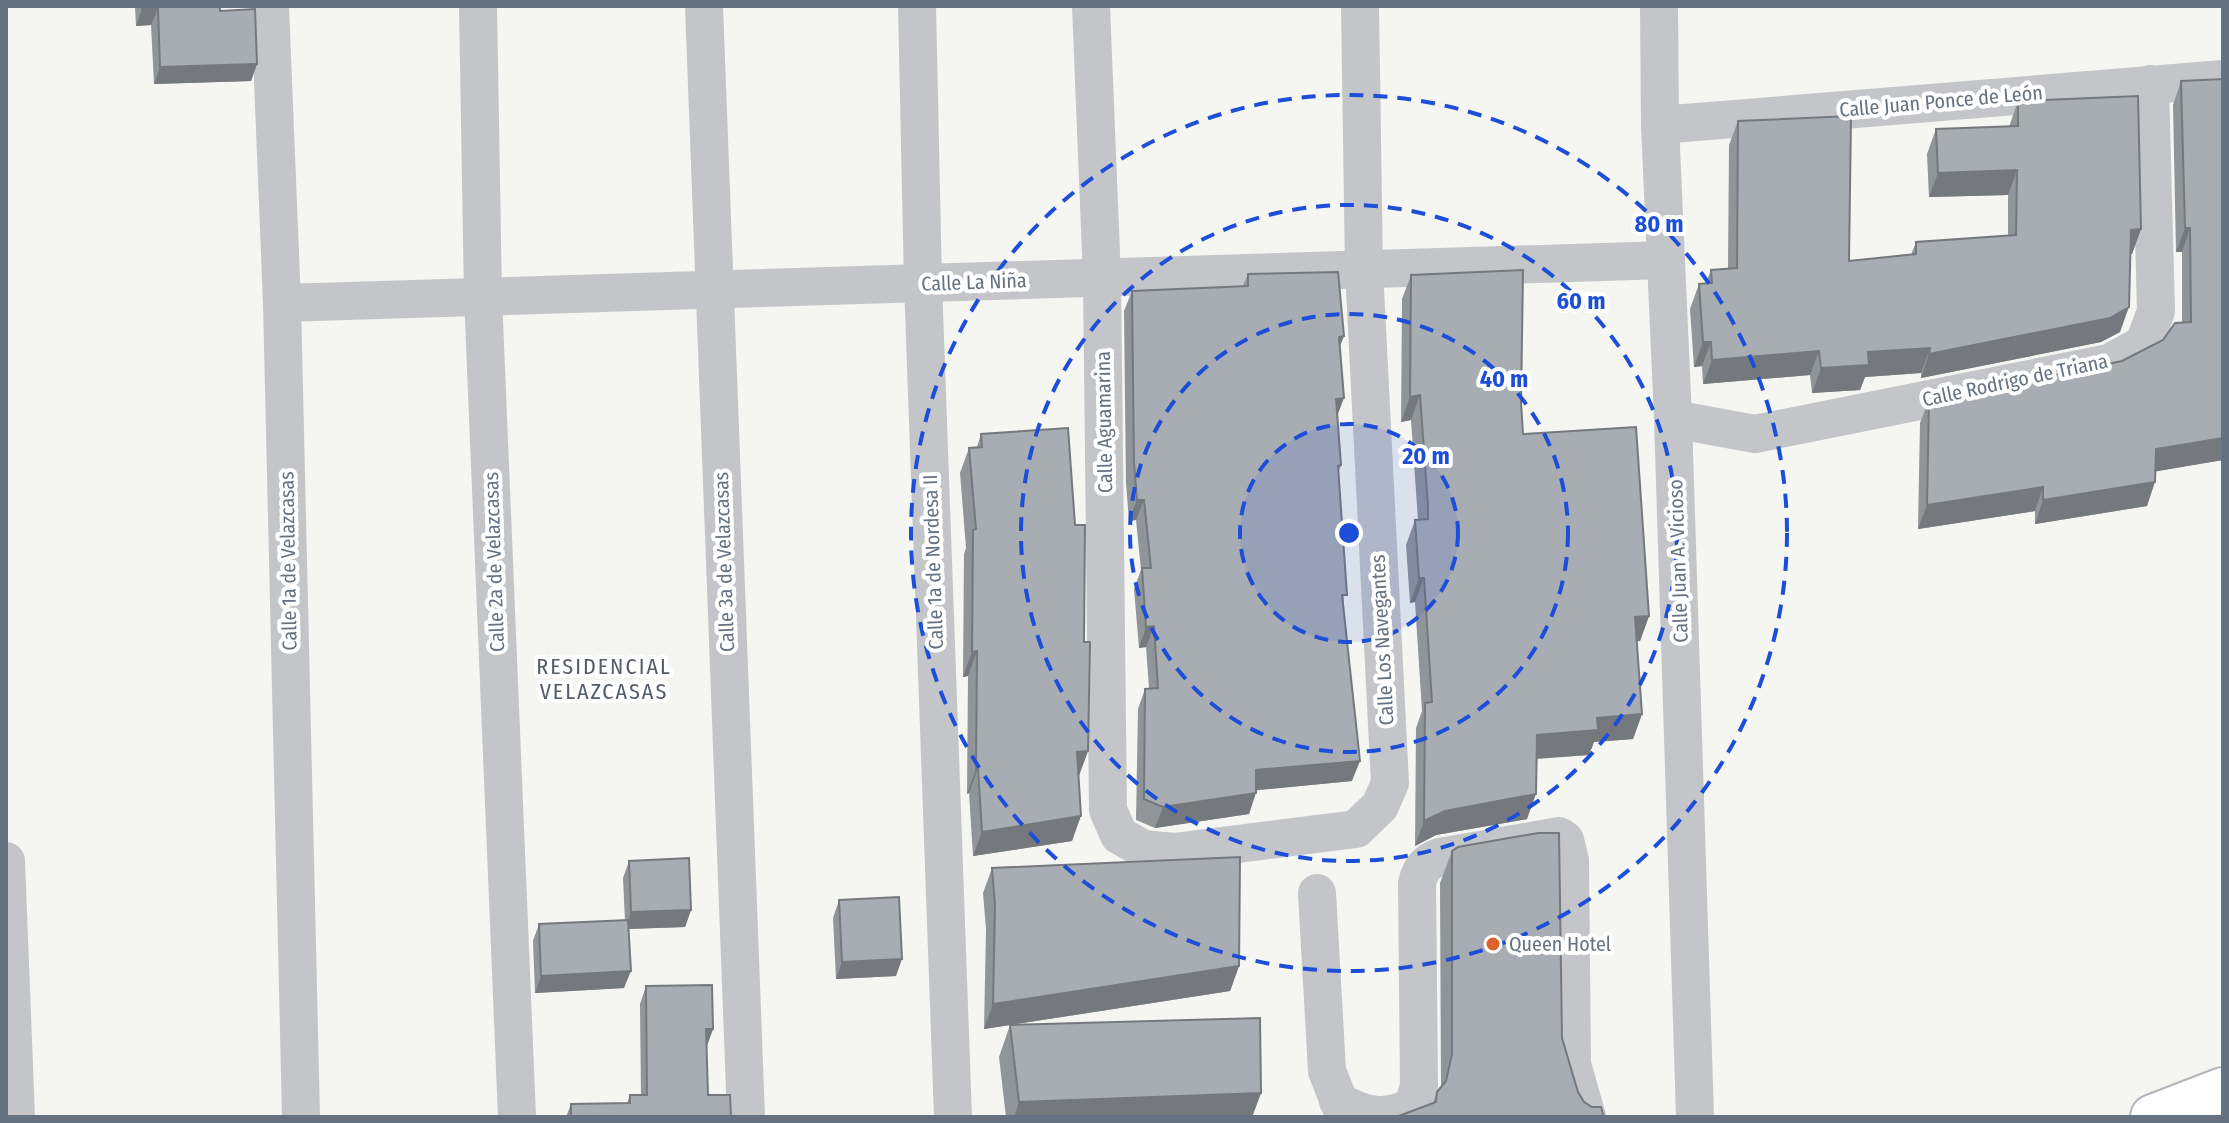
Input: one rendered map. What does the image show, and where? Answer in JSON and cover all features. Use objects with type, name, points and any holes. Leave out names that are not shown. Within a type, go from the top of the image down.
[{"type":"highway","points":[[2153,1117],[2223,1090]]},
{"type":"street","name":"Calle 1a de Velazcasas","points":[[270,6],[282,303],[301,1117]]},
{"type":"street","name":"Calle 2a de Velazcasas","points":[[478,6],[483,296],[517,1117]]},
{"type":"street","name":"Calle 3a de Velazcasas","points":[[704,6],[746,1117]]},
{"type":"street","name":"Calle 1a de Nordesa II","points":[[917,6],[923,283],[953,1117]]},
{"type":"street","name":"Calle Aguamarina","points":[[1091,6],[1102,278],[1108,810],[1119,835]]},
{"type":"street","name":"Calle Los Navegantes","points":[[1119,835],[1143,849],[1174,852],[1356,829],[1380,806],[1390,783],[1364,269],[1360,6]]},
{"type":"street","name":"Calle Juan A. Vicioso","points":[[1659,6],[1660,125],[1673,419],[1695,1117]]},
{"type":"street","name":"Calle Juan Ponce de León","points":[[1660,125],[2223,79]]},
{"type":"street","name":"Calle Rodrigo de Triana","points":[[1673,419],[1755,434],[2109,363],[2144,344],[2156,311],[2150,84]]},
{"type":"street","name":"Calle La Niña","points":[[282,303],[1666,260]]},
{"type":"street","points":[[1317,893],[1327,1071],[1341,1109],[1376,1117],[1397,1114],[1413,1106],[1419,1086],[1417,883],[1420,872],[1427,862],[1440,857],[1559,836],[1565,840],[1570,860],[1572,1064],[1587,1117]]},
{"type":"street","points":[[6,861],[12,1112]]},
{"type":"building","points":[[142,6],[220,6],[220,11],[255,9],[257,64],[160,67],[158,8],[142,9]]},
{"type":"building","points":[[2223,79],[2223,438],[2156,449],[2155,482],[2043,500],[2043,487],[1927,505],[1929,400],[2122,361],[2163,340],[2175,323],[2191,322],[2190,228],[2185,228],[2181,81]]},
{"type":"building","points":[[2138,96],[2141,229],[2131,230],[2129,307],[2110,318],[1929,354],[1930,348],[1868,352],[1869,365],[1821,368],[1819,351],[1712,360],[1711,342],[1703,342],[1699,284],[1712,283],[1711,270],[1737,268],[1738,121],[1851,116],[1849,261],[1916,254],[1916,242],[2016,235],[2017,170],[1938,173],[1936,129],[2018,126],[2018,101]]},
{"type":"building","points":[[1523,270],[1523,434],[1636,427],[1649,616],[1635,617],[1642,714],[1597,718],[1598,730],[1537,735],[1536,794],[1445,811],[1424,821],[1425,703],[1432,702],[1424,578],[1419,578],[1415,520],[1428,519],[1428,506],[1420,395],[1410,397],[1411,275]]},
{"type":"building","points":[[1338,272],[1344,336],[1339,337],[1344,398],[1336,399],[1347,595],[1342,595],[1360,761],[1256,770],[1256,793],[1163,807],[1144,799],[1145,689],[1158,688],[1154,626],[1146,627],[1142,568],[1151,568],[1144,500],[1137,500],[1134,462],[1132,291],[1248,286],[1248,274]]},
{"type":"building","points":[[1068,428],[1075,525],[1085,525],[1084,642],[1090,642],[1088,751],[1077,752],[1081,816],[982,832],[976,769],[977,651],[972,652],[973,530],[976,529],[969,448],[982,447],[981,434]]},
{"type":"building","name":"Queen Hotel","points":[[1538,833],[1559,833],[1562,1038],[1578,1092],[1584,1102],[1592,1107],[1601,1107],[1604,1117],[1396,1117],[1436,1102],[1437,1092],[1446,1081],[1452,1054],[1452,851],[1458,847]]},
{"type":"building","points":[[1240,857],[1239,966],[993,1004],[995,904],[992,868]]},
{"type":"building","points":[[689,858],[691,910],[631,912],[629,861]]},
{"type":"building","points":[[899,897],[902,959],[842,962],[839,900]]},
{"type":"building","points":[[628,920],[631,971],[541,976],[539,924]]},
{"type":"building","points":[[712,985],[713,1029],[706,1029],[708,1095],[730,1095],[731,1117],[571,1117],[571,1104],[630,1103],[630,1095],[647,1095],[646,986]]},
{"type":"building","points":[[1260,1018],[1261,1093],[1019,1102],[1010,1025]]},
{"type":"place","name":"Queen Hotel","points":[[1493,944]]},
{"type":"district","name":"RESIDENCIAL VELAZCASAS","points":[[604,678]]}]
